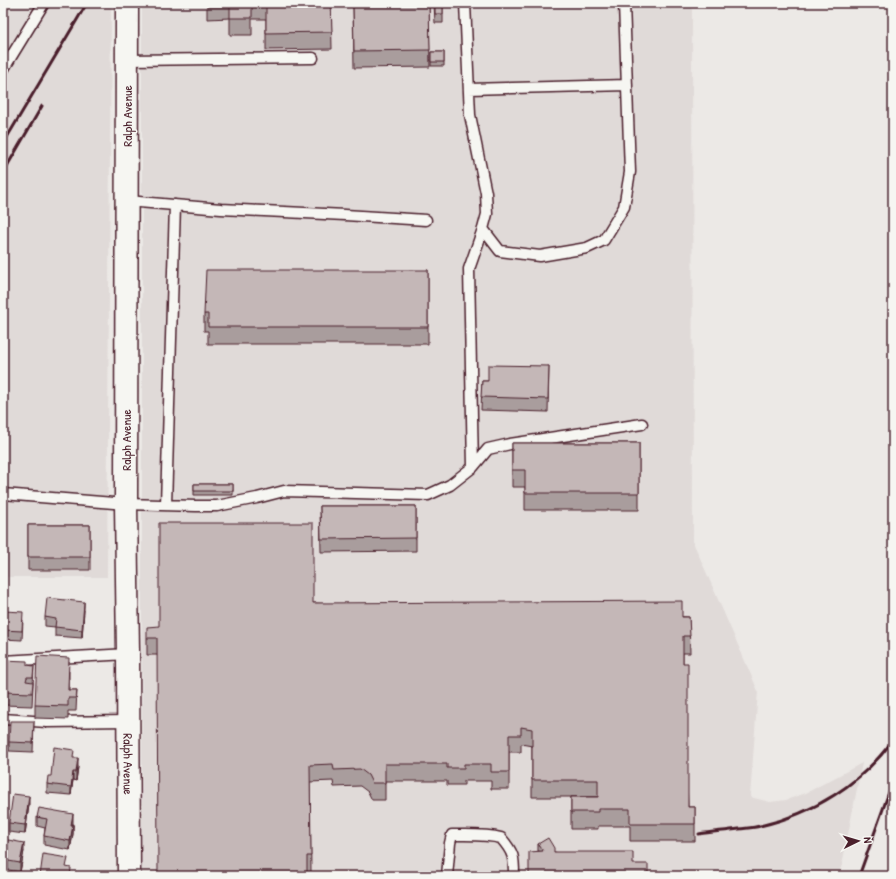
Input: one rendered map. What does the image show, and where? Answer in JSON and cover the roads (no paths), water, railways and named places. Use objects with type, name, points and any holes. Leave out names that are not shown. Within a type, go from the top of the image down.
[{"type":"street","name":"Ralph Avenue","points":[[127,3],[126,504],[130,876]]},
{"type":"lane","points":[[3,70],[44,3]]},
{"type":"lane","points":[[465,3],[470,115],[486,194],[487,214],[469,269],[473,467]]},
{"type":"lane","points":[[483,229],[500,251],[540,256],[586,248],[604,240],[624,207],[630,172],[624,3]]},
{"type":"lane","points":[[127,60],[313,58]]},
{"type":"lane","points":[[469,89],[627,85]]},
{"type":"lane","points":[[127,201],[221,209],[426,220]]},
{"type":"lane","points":[[166,505],[175,205]]},
{"type":"lane","points":[[3,494],[126,504],[217,506],[284,491],[428,495],[450,485],[473,467],[488,449],[510,444],[642,424]]},
{"type":"lane","points":[[3,661],[128,654]]},
{"type":"lane","points":[[3,719],[47,722],[128,721]]},
{"type":"lane","points":[[448,876],[450,843],[452,835],[464,835],[494,836],[501,838],[512,852],[514,876]]},
{"type":"railway","points":[[3,144],[87,3]]},
{"type":"railway","points":[[3,173],[42,106]]},
{"type":"railway","points":[[699,834],[757,827],[799,814],[834,795],[851,783],[880,756],[893,740]]},
{"type":"railway","points":[[859,876],[893,781]]}]
